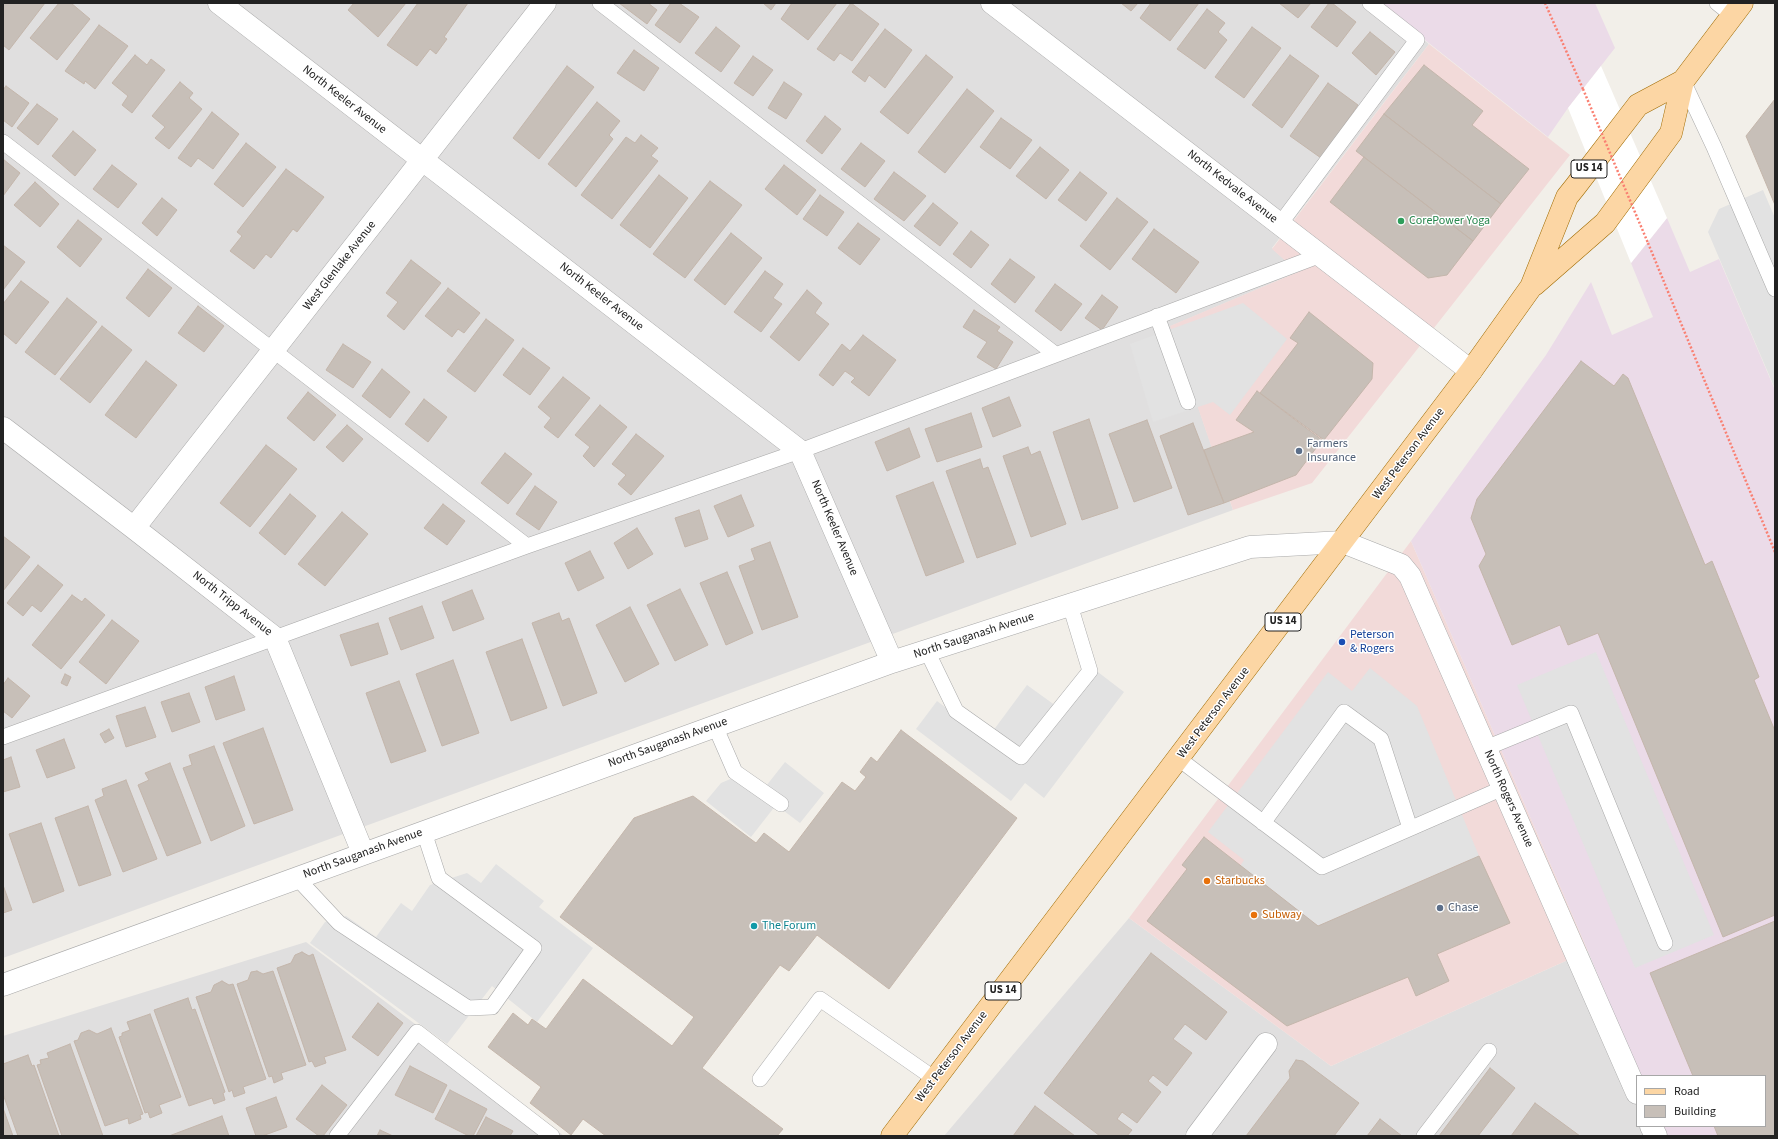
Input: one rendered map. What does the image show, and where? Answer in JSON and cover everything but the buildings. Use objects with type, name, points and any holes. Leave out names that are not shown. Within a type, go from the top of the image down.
[{"type":"main road","name":"West Peterson Avenue","points":[[1531,287],[1605,223],[1671,133],[1683,81],[1730,7]]},
{"type":"main road","name":"West Peterson Avenue","points":[[892,1136],[1471,371],[1531,287],[1567,198],[1575,187],[1638,105],[1683,81]]},
{"type":"street","name":"North Keeler Avenue","points":[[219,3],[800,451],[892,662]]},
{"type":"street","name":"West Glenlake Avenue","points":[[134,528],[545,3]]},
{"type":"street","name":"North Kedvale Avenue","points":[[992,3],[1471,371]]},
{"type":"street","name":"North Tripp Avenue","points":[[3,428],[275,638],[363,853]]},
{"type":"street","name":"North Sauganash Avenue","points":[[3,985],[892,662],[1250,547],[1343,542]]},
{"type":"street","name":"North Rogers Avenue","points":[[1343,542],[1401,565],[1410,576],[1636,1091]]},
{"type":"street","points":[[1197,1136],[1266,1044]]},
{"type":"street","points":[[1652,1127],[1656,1136]]},
{"type":"lane","points":[[600,3],[1055,354]]},
{"type":"lane","points":[[1280,224],[1418,40],[1370,3]]},
{"type":"lane","points":[[1683,81],[1714,148],[1775,289]]},
{"type":"lane","points":[[3,142],[527,546]]},
{"type":"lane","points":[[3,736],[527,546],[800,451],[1321,255]]},
{"type":"lane","points":[[1157,316],[1188,402]]},
{"type":"lane","points":[[927,651],[956,710],[1021,756],[1090,671],[1070,605]]},
{"type":"lane","points":[[1263,823],[1344,712],[1381,739],[1410,828]]},
{"type":"lane","points":[[1486,748],[1570,713],[1665,943]]},
{"type":"lane","points":[[715,726],[735,772],[781,804]]},
{"type":"lane","points":[[1178,759],[1322,867],[1503,788]]},
{"type":"lane","points":[[297,878],[339,923],[468,1008],[492,1007],[534,948],[439,878],[424,832]]},
{"type":"lane","points":[[760,1079],[820,999],[935,1079]]},
{"type":"lane","points":[[337,1136],[417,1032],[552,1136]]},
{"type":"lane","points":[[1424,1136],[1489,1051]]},
{"type":"path","points":[[1545,3],[1648,243],[1775,552]]},
{"type":"shaded area","points":[[3,3],[1378,3],[1429,44],[1272,248],[1298,272],[1171,326],[1233,510],[3,958]]},
{"type":"shaded area","points":[[1378,3],[1595,3],[1615,48],[1568,108],[1548,137]]},
{"type":"shaded area","points":[[1429,44],[1570,155],[1312,483],[1233,510],[1170,326],[1298,272],[1272,249]]},
{"type":"shaded area","points":[[1763,190],[1775,218],[1775,389],[1708,232],[1719,209]]},
{"type":"shaded area","points":[[1667,218],[1690,272],[1719,259],[1775,390],[1775,1136],[1664,1136],[1660,1127],[1766,1127],[1766,1075],[1639,1075],[1588,951],[1411,541],[1546,355],[1591,282],[1612,335],[1653,317],[1631,263]]},
{"type":"shaded area","points":[[1243,303],[1287,339],[1230,415],[1213,402],[1153,422],[1130,344]]},
{"type":"shaded area","points":[[1411,541],[1588,951],[1331,1066],[1129,918]]},
{"type":"shaded area","points":[[1596,652],[1714,935],[1635,968],[1517,685]]},
{"type":"shaded area","points":[[1370,668],[1417,706],[1479,856],[1318,926],[1240,866],[1244,860],[1208,832],[1328,672],[1352,691]]},
{"type":"shaded area","points":[[1094,669],[1124,692],[1044,798],[1025,783],[1011,801],[916,729],[937,701],[987,739],[1027,685],[1063,711]]},
{"type":"shaded area","points":[[785,762],[824,793],[800,823],[776,805],[751,837],[706,801],[721,783],[735,777],[759,795]]},
{"type":"shaded area","points":[[496,864],[544,901],[539,907],[593,948],[537,1022],[492,986],[447,1044],[310,943],[325,922],[346,916],[376,937],[401,903],[412,911],[430,885],[467,873],[481,883]]},
{"type":"shaded area","points":[[1129,918],[1331,1066],[1588,951],[1639,1075],[1636,1075],[1636,1127],[1660,1127],[1664,1136],[944,1136]]},
{"type":"shaded area","points":[[306,942],[564,1136],[3,1136],[3,1036]]},
{"type":"pier","points":[[1601,66],[1667,218],[1631,263],[1568,108]]},
{"type":"place","name":"CorePower Yoga","points":[[1401,221]]},
{"type":"place","name":"Farmers Insurance","points":[[1299,451]]},
{"type":"place","name":"Peterson & Rogers","points":[[1342,642]]},
{"type":"place","name":"Starbucks","points":[[1207,881]]},
{"type":"place","name":"Chase","points":[[1440,908]]},
{"type":"place","name":"Subway","points":[[1254,915]]},
{"type":"place","name":"The Forum","points":[[754,926]]}]
